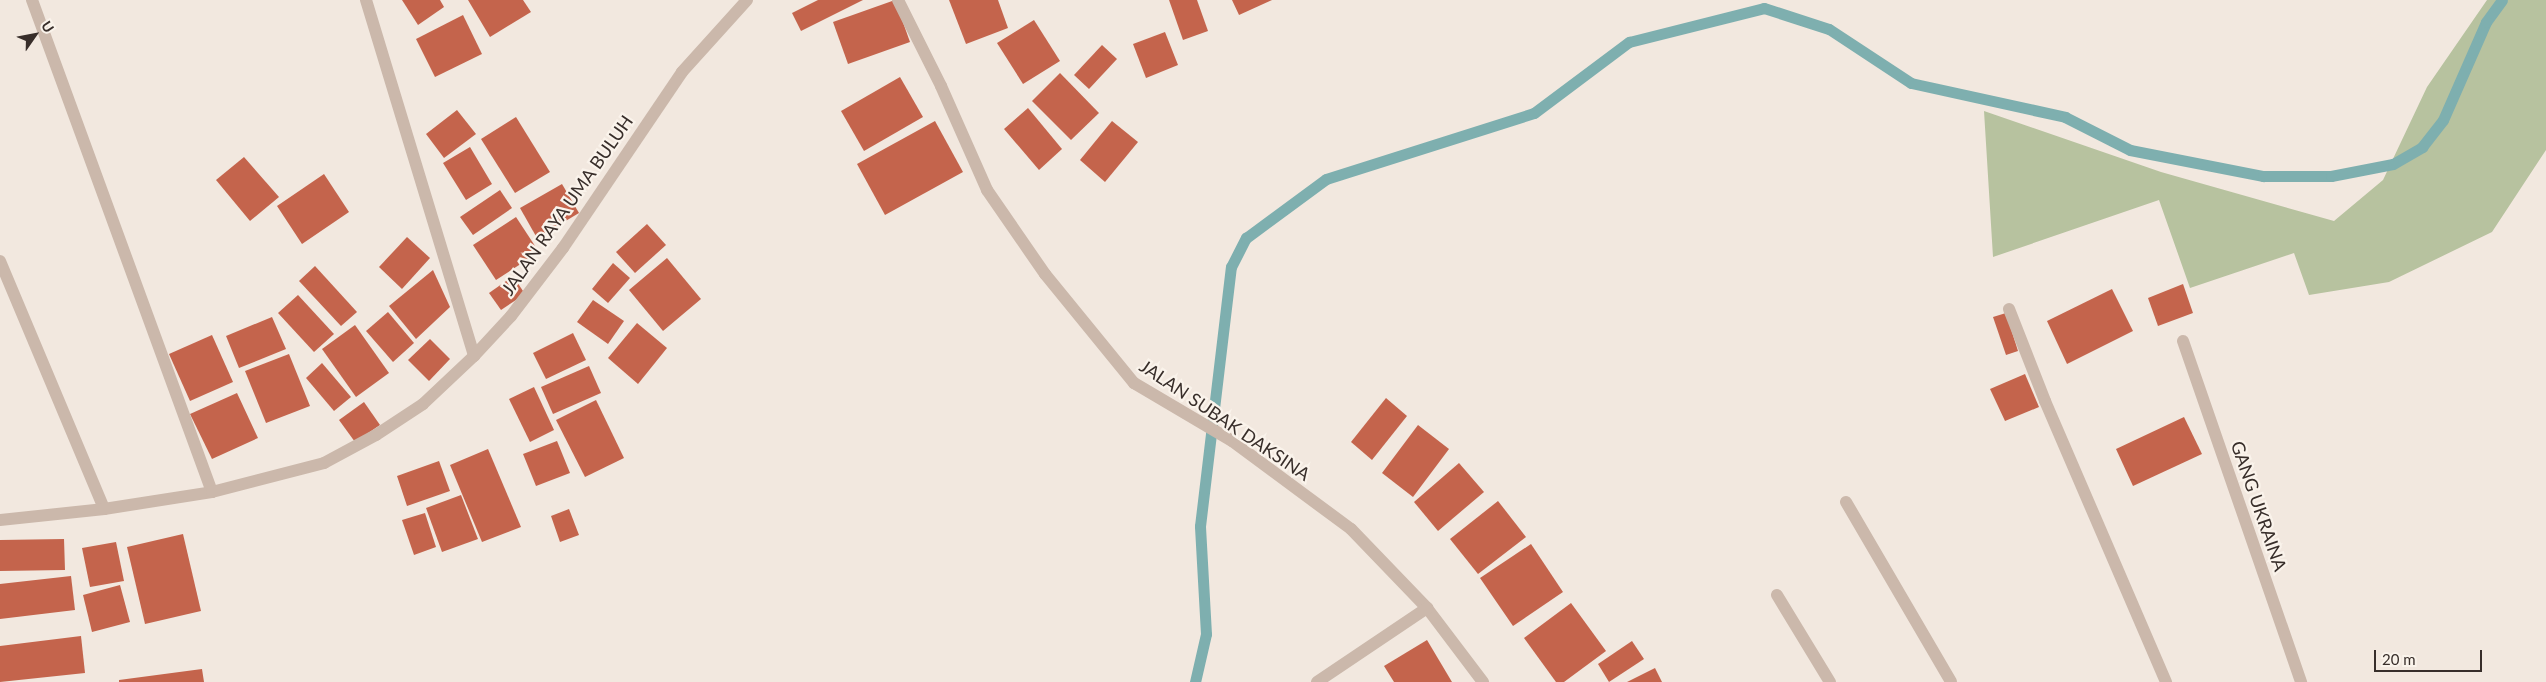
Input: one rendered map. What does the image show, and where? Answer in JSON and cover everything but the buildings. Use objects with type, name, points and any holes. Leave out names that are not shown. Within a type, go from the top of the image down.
[{"type":"street","points":[[32,0],[212,492]]},
{"type":"street","points":[[366,0],[474,356]]},
{"type":"street","name":"JALAN RAYA UMA BULUH","points":[[0,520],[104,509],[212,492],[324,463],[376,435],[424,404],[474,356],[511,316],[563,248],[682,72],[747,0]]},
{"type":"street","name":"JALAN SUBAK DAKSINA","points":[[898,0],[941,86],[987,190],[1045,274],[1134,383],[1232,441],[1351,530],[1428,608],[1483,682]]},
{"type":"street","points":[[0,261],[104,509]]},
{"type":"street","points":[[2009,309],[2044,401],[2166,682]]},
{"type":"street","name":"GANG UKRAINA","points":[[2183,341],[2302,682]]},
{"type":"street","points":[[1846,502],[1951,682]]},
{"type":"street","points":[[1777,595],[1830,682]]},
{"type":"street","points":[[1317,682],[1428,608]]},
{"type":"green space","points":[[2487,0],[2546,0],[2546,150],[2492,232],[2389,282],[2309,295],[2294,253],[2190,288],[2159,200],[1993,257],[1984,111],[2161,172],[2334,221],[2383,180],[2427,87]]},
{"type":"waterway","points":[[1195,682],[1206,634],[1200,526],[1231,267],[1246,238],[1326,179],[1534,113],[1629,42],[1764,8],[1829,29],[1911,83],[2065,117],[2130,150],[2263,176],[2331,176],[2393,164],[2422,147],[2443,120],[2486,22],[2502,0]]}]
